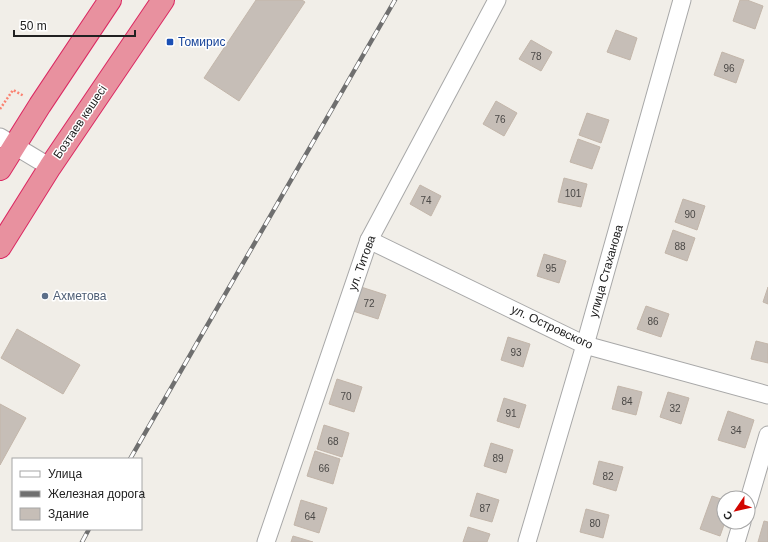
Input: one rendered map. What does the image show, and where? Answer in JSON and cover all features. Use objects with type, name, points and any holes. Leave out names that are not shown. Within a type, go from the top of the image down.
[{"type":"highway","points":[[0,169],[7,141],[40,105],[110,0]]},
{"type":"highway","name":"Бозтаев көшесі","points":[[0,247],[50,167],[163,0]]},
{"type":"street","name":"ул. Титова","points":[[266,542],[369,240],[497,0]]},
{"type":"street","name":"улица Стаханова","points":[[527,542],[585,345],[682,0]]},
{"type":"street","points":[[7,141],[50,167]]},
{"type":"street","name":"ул. Островского","points":[[369,240],[585,345],[768,396]]},
{"type":"street","points":[[752,490],[768,435]]},
{"type":"street","points":[[736,542],[740,530]]},
{"type":"path","points":[[0,109],[13,90],[40,105]]},
{"type":"building","points":[[256,0],[302,0],[305,2],[239,101],[204,78]]},
{"type":"building","points":[[740,0],[747,0],[763,6],[755,29],[733,21]]},
{"type":"building","points":[[616,30],[637,38],[630,60],[607,52]]},
{"type":"building","points":[[531,40],[552,52],[541,71],[519,59]]},
{"type":"building","points":[[722,52],[744,60],[736,83],[714,75]]},
{"type":"building","points":[[496,101],[517,113],[504,136],[483,124]]},
{"type":"building","points":[[587,113],[609,120],[601,143],[579,135]]},
{"type":"building","points":[[578,139],[600,147],[592,169],[570,162]]},
{"type":"building","points":[[564,178],[587,184],[581,207],[558,202]]},
{"type":"building","points":[[420,185],[441,196],[431,216],[410,204]]},
{"type":"building","points":[[683,199],[705,206],[697,230],[675,222]]},
{"type":"building","points":[[673,230],[695,238],[687,261],[665,253]]},
{"type":"building","points":[[544,254],[566,261],[559,283],[537,276]]},
{"type":"building","points":[[361,287],[386,295],[378,319],[353,311]]},
{"type":"building","points":[[768,287],[768,304],[763,302]]},
{"type":"building","points":[[646,306],[669,314],[661,337],[637,329]]},
{"type":"building","points":[[17,329],[80,365],[63,394],[1,358]]},
{"type":"building","points":[[508,337],[530,344],[523,367],[501,360]]},
{"type":"building","points":[[756,341],[768,344],[768,363],[751,359]]},
{"type":"building","points":[[337,379],[362,387],[354,412],[329,404]]},
{"type":"building","points":[[618,386],[642,392],[636,415],[612,409]]},
{"type":"building","points":[[668,392],[689,398],[681,424],[660,417]]},
{"type":"building","points":[[504,398],[526,405],[519,428],[497,421]]},
{"type":"building","points":[[0,404],[26,418],[0,465]]},
{"type":"building","points":[[728,411],[754,420],[745,448],[718,440]]},
{"type":"building","points":[[324,425],[349,433],[342,457],[317,449]]},
{"type":"building","points":[[491,443],[513,450],[506,473],[484,466]]},
{"type":"building","points":[[315,451],[340,459],[333,484],[307,476]]},
{"type":"building","points":[[599,461],[623,467],[616,491],[593,484]]},
{"type":"building","points":[[477,493],[499,500],[492,522],[470,516]]},
{"type":"building","points":[[712,496],[716,497],[716,530],[722,530],[720,536],[700,529]]},
{"type":"building","points":[[301,500],[327,508],[319,533],[294,525]]},
{"type":"building","points":[[586,509],[609,515],[603,538],[580,532]]},
{"type":"building","points":[[764,521],[768,522],[768,542],[758,542]]},
{"type":"building","points":[[468,527],[490,534],[487,542],[463,542]]},
{"type":"building","points":[[293,536],[313,542],[291,542]]},
{"type":"railway","points":[[131,458],[395,0]]},
{"type":"railway","points":[[82,542],[88,530]]},
{"type":"place","name":"Томирис","points":[[170,42]]},
{"type":"place","name":"Ахметова","points":[[45,296]]}]
